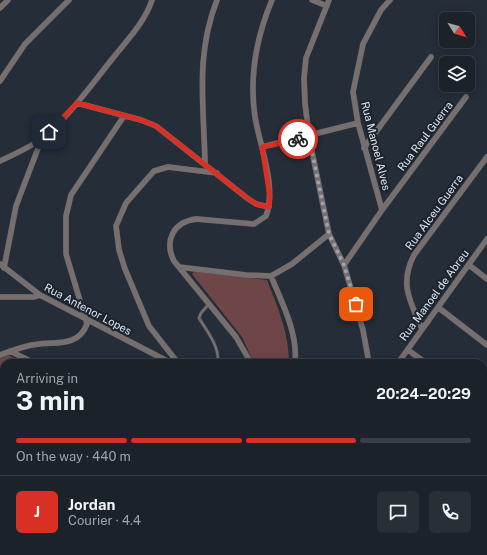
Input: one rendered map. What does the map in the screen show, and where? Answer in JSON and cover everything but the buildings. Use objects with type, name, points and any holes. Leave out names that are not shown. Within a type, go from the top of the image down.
[{"type":"street","points":[[0,8],[8,0]]},
{"type":"street","points":[[0,81],[25,44],[70,0]]},
{"type":"street","points":[[0,161],[42,138],[77,103],[134,31],[147,12],[152,0]]},
{"type":"street","points":[[205,164],[202,103],[202,60],[204,44],[218,0]]},
{"type":"street","points":[[249,359],[236,337],[179,267],[171,254],[169,244],[170,236],[182,223],[196,219],[254,224],[266,216],[270,197],[262,147],[255,117],[253,66],[260,32],[272,0]]},
{"type":"street","points":[[312,0],[328,3],[306,58],[304,78],[309,137],[329,234],[344,265],[363,330],[368,359]]},
{"type":"street","name":"Rua Manoel Alves","points":[[382,210],[364,148],[353,92],[363,44],[381,10],[390,0]]},
{"type":"street","points":[[364,148],[431,57]]},
{"type":"street","name":"Rua Raul Guerra","points":[[344,265],[382,210],[466,97]]},
{"type":"street","points":[[77,103],[156,126],[247,198],[256,204],[269,207]]},
{"type":"street","points":[[0,354],[40,344],[59,343],[74,340],[84,331],[87,324],[66,254],[66,216],[71,195],[124,116]]},
{"type":"street","points":[[262,147],[309,137],[358,123]]},
{"type":"street","points":[[2,266],[16,206],[42,138]]},
{"type":"street","name":"Rua Alceu Guerra","points":[[422,328],[406,290],[409,265],[414,255],[487,157]]},
{"type":"street","points":[[175,359],[149,326],[124,269],[118,244],[116,226],[126,203],[154,171],[168,167],[217,173]]},
{"type":"street","points":[[179,267],[246,275],[271,276],[292,264],[329,234]]},
{"type":"street","name":"Rua Manoel de Abreu","points":[[401,359],[487,239]]},
{"type":"street","points":[[469,265],[487,279]]},
{"type":"street","name":"Rua Antenor Lopes","points":[[2,266],[40,296],[163,359]]},
{"type":"street","points":[[271,276],[287,315],[292,336],[295,359]]},
{"type":"street","points":[[0,297],[40,296]]},
{"type":"street","points":[[439,308],[487,345]]},
{"type":"street","points":[[408,350],[420,359]]},
{"type":"street","points":[[10,351],[26,359]]},
{"type":"lane","points":[[210,304],[201,313],[199,318],[216,344],[218,359]]},
{"type":"shaded area","points":[[195,271],[267,280],[285,331],[289,359],[252,359],[242,337],[192,274]]},
{"type":"shaded area","points":[[6,354],[16,359],[0,359],[0,357]]},
{"type":"way so far","points":[[298,139],[309,137],[329,234],[344,265],[356,304]]},
{"type":"route","points":[[49,132],[77,103],[141,120],[156,126],[247,198],[256,204],[269,207],[270,197],[262,147],[298,139]]}]
